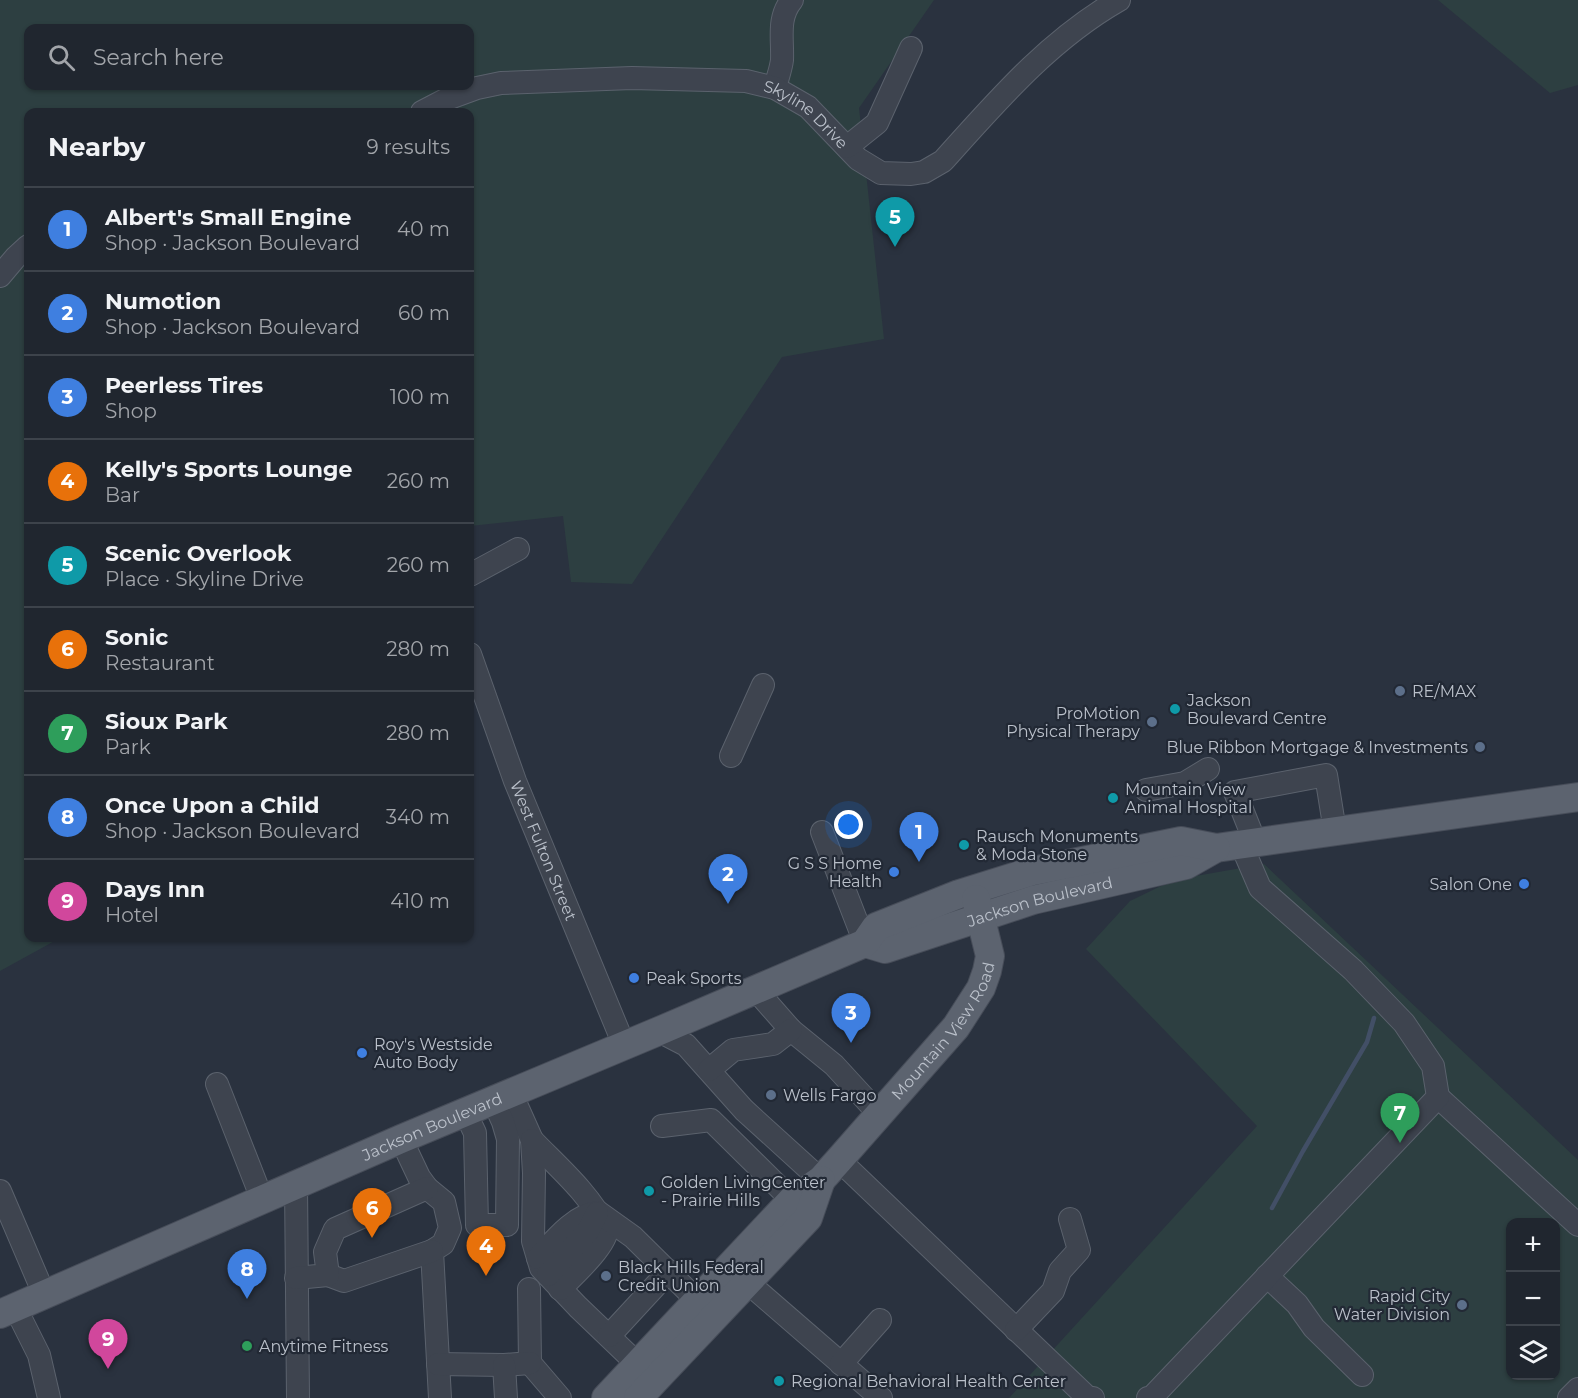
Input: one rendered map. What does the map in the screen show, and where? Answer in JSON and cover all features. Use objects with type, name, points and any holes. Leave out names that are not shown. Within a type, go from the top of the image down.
[{"type":"main road","name":"Jackson Boulevard","points":[[7,1310],[401,1139],[865,943],[876,927],[973,889],[1033,871],[1181,841],[1237,845],[1578,797]]},
{"type":"main road","name":"Jackson Boulevard","points":[[865,943],[885,949],[1033,900],[1186,865],[1237,845]]},
{"type":"main road","name":"Mountain View Road","points":[[606,1398],[644,1381],[706,1309],[792,1200],[830,1170],[956,1027],[981,988],[990,956],[973,889]]},
{"type":"main road","name":"Mountain View Road","points":[[706,1309],[747,1282],[808,1218],[830,1170]]},
{"type":"street","points":[[775,88],[782,61],[780,34],[785,8],[792,0]]},
{"type":"street","name":"Skyline Drive","points":[[474,89],[501,83],[632,78],[746,81],[775,88],[808,107],[858,159],[881,173],[911,174],[924,172],[943,161],[1038,59],[1082,23],[1119,0]]},
{"type":"street","points":[[847,147],[877,123],[911,48]]},
{"type":"street","name":"Skyline Drive","points":[[430,108],[472,90]]},
{"type":"street","points":[[0,276],[24,249]]},
{"type":"street","points":[[474,573],[518,549]]},
{"type":"street","name":"West Fulton Street","points":[[474,665],[515,781],[624,1046]]},
{"type":"street","points":[[731,756],[764,685]]},
{"type":"street","points":[[1146,790],[1185,783],[1208,770]]},
{"type":"street","points":[[1335,831],[1326,775],[1235,792],[1237,845],[1260,888],[1353,970],[1404,1023],[1433,1066],[1438,1097],[1578,1225]]},
{"type":"street","points":[[822,832],[865,943]]},
{"type":"street","points":[[755,989],[791,1030],[834,1065],[879,1114]]},
{"type":"street","points":[[709,1071],[733,1050],[773,1044],[791,1030]]},
{"type":"street","points":[[659,1031],[686,1044],[744,1110],[830,1170],[1016,1330],[1087,1397],[1093,1398]]},
{"type":"street","points":[[217,1084],[262,1199]]},
{"type":"street","points":[[465,1112],[475,1133],[477,1225],[507,1225],[508,1139],[503,1122],[502,1097]]},
{"type":"street","points":[[502,1097],[532,1140],[565,1172],[598,1212],[633,1237],[706,1309]]},
{"type":"street","points":[[1148,1398],[1152,1397],[1438,1097]]},
{"type":"street","points":[[662,1126],[711,1120],[792,1200]]},
{"type":"street","points":[[296,1278],[328,1275],[344,1281],[432,1251],[444,1244],[450,1228],[444,1202],[427,1188],[410,1160],[401,1139]]},
{"type":"street","points":[[532,1140],[533,1241],[551,1277],[609,1336],[644,1381]]},
{"type":"street","points":[[296,1184],[298,1398]]},
{"type":"street","points":[[328,1275],[325,1252],[335,1229],[427,1188]]},
{"type":"street","points":[[0,1191],[44,1294]]},
{"type":"street","points":[[551,1277],[569,1227],[590,1213],[598,1212]]},
{"type":"street","points":[[551,1277],[600,1235],[598,1212]]},
{"type":"street","points":[[1016,1330],[1053,1291],[1060,1271],[1079,1250],[1070,1219]]},
{"type":"street","points":[[432,1251],[440,1398]]},
{"type":"street","points":[[609,1336],[669,1271]]},
{"type":"street","points":[[1267,1276],[1297,1304],[1314,1328],[1362,1375]]},
{"type":"street","points":[[747,1282],[841,1364],[870,1395]]},
{"type":"street","points":[[529,1289],[530,1363],[560,1398]]},
{"type":"street","points":[[7,1310],[39,1355],[49,1398]]},
{"type":"street","points":[[841,1364],[880,1320]]},
{"type":"street","points":[[438,1364],[530,1363]]},
{"type":"street","points":[[504,1365],[506,1398]]},
{"type":"street","points":[[1569,1398],[1578,1389]]},
{"type":"shaded area","points":[[0,0],[934,0],[859,108],[884,339],[782,357],[632,584],[571,582],[563,516],[474,526],[474,108],[24,108],[24,942],[53,942],[0,971]]},
{"type":"shaded area","points":[[1438,0],[1578,0],[1578,85],[1550,93]]},
{"type":"shaded area","points":[[1264,864],[1578,1160],[1578,1398],[1009,1398],[1257,1126],[1086,949],[1130,901],[1161,886],[1190,877]]},
{"type":"waterway","points":[[1272,1208],[1367,1042],[1374,1018]]},
{"type":"place","name":"Scenic Overlook","points":[[895,247]]},
{"type":"place","name":"RE/MAX","points":[[1400,691]]},
{"type":"place","name":"Jackson Boulevard Centre","points":[[1175,709]]},
{"type":"place","name":"ProMotion Physical Therapy","points":[[1152,722]]},
{"type":"place","name":"Blue Ribbon Mortgage & Investments","points":[[1480,747]]},
{"type":"place","name":"Mountain View Animal Hospital","points":[[1113,798]]},
{"type":"place","name":"Rausch Monuments & Moda Stone","points":[[964,845]]},
{"type":"place","name":"Albert's Small Engine","points":[[919,862]]},
{"type":"place","name":"G S S Home Health","points":[[894,872]]},
{"type":"place","name":"Salon One","points":[[1524,884]]},
{"type":"place","name":"Numotion","points":[[728,904]]},
{"type":"place","name":"Peak Sports","points":[[634,978]]},
{"type":"place","name":"Peerless Tires","points":[[851,1043]]},
{"type":"place","name":"Roy's Westside Auto Body","points":[[362,1053]]},
{"type":"place","name":"Wells Fargo","points":[[771,1095]]},
{"type":"place","name":"Sioux Park","points":[[1400,1143]]},
{"type":"place","name":"Golden LivingCenter - Prairie Hills","points":[[649,1191]]},
{"type":"place","name":"Sonic","points":[[372,1238]]},
{"type":"place","name":"Kelly's Sports Lounge","points":[[486,1276]]},
{"type":"place","name":"Black Hills Federal Credit Union","points":[[606,1276]]},
{"type":"place","name":"Once Upon a Child","points":[[247,1299]]},
{"type":"place","name":"Rapid City Water Division","points":[[1462,1305]]},
{"type":"place","name":"Anytime Fitness","points":[[247,1346]]},
{"type":"place","name":"Days Inn","points":[[108,1369]]},
{"type":"place","name":"Regional Behavioral Health Center","points":[[779,1381]]}]
